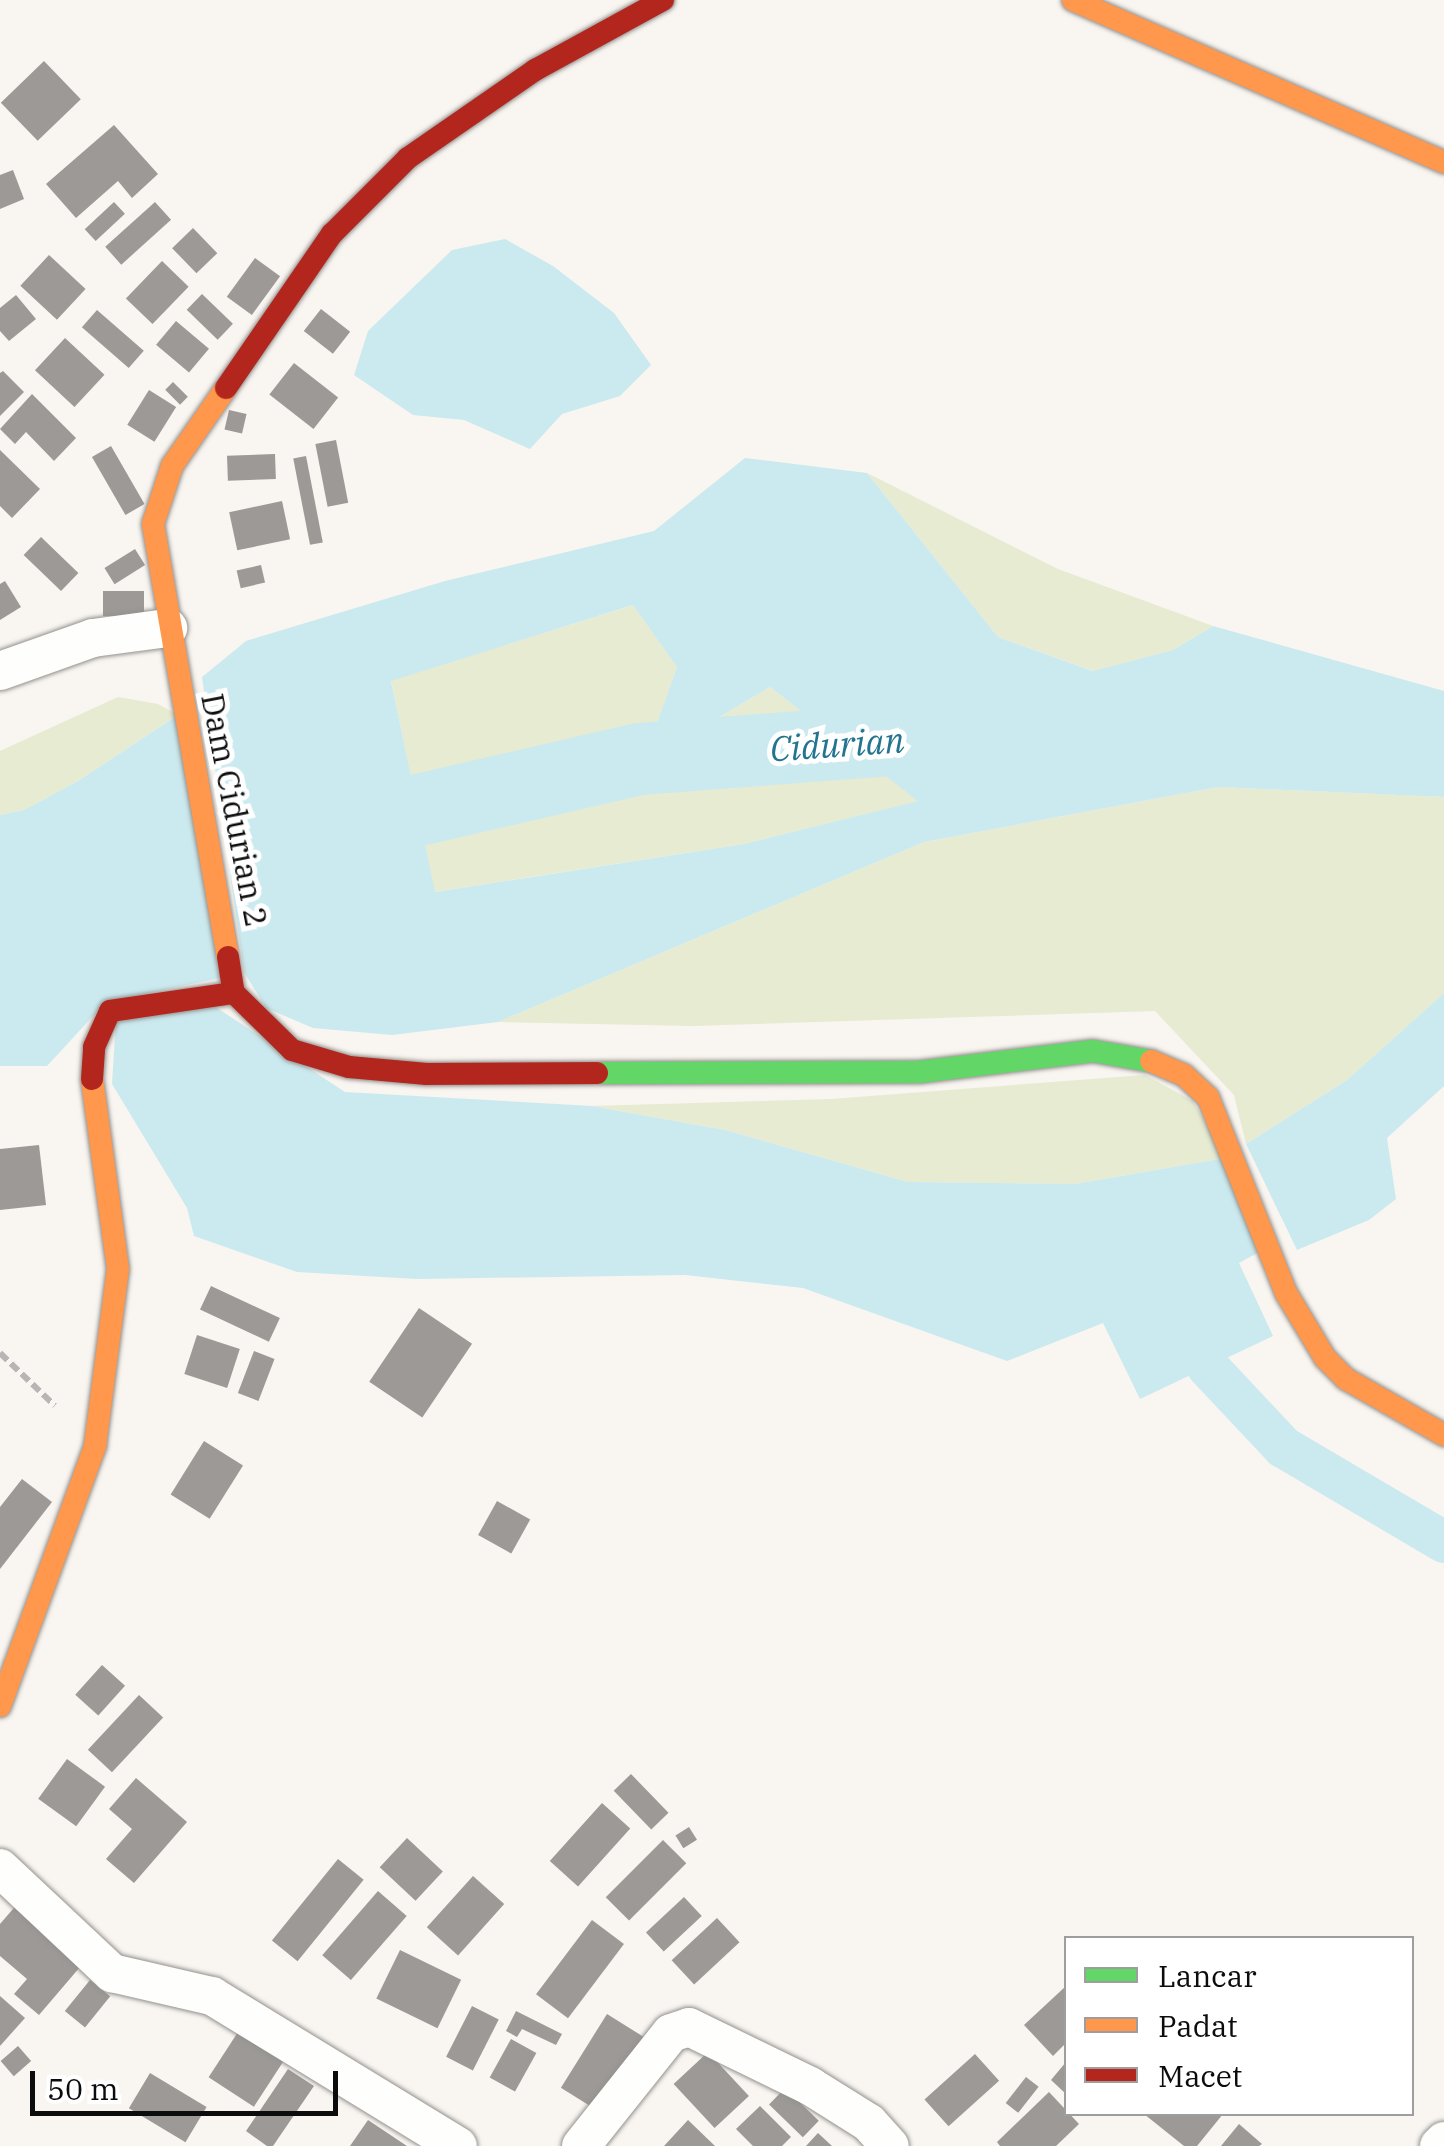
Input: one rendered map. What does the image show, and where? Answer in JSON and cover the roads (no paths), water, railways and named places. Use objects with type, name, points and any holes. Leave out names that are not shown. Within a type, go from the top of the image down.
[{"type":"street","name":"Dam Cidurian 2","points":[[234,993],[232,962],[168,628],[153,524],[156,500],[172,466],[332,234],[408,158],[536,70],[663,0]]},
{"type":"street","points":[[1073,0],[1444,162]]},
{"type":"street","points":[[0,671],[108,634],[168,628]]},
{"type":"street","points":[[0,1706],[94,1446],[118,1269],[92,1075],[94,1046],[110,1011],[234,993],[292,1050],[349,1067],[427,1074],[919,1072],[1092,1051],[1152,1061],[1184,1075],[1208,1097],[1286,1293],[1326,1358],[1346,1379],[1444,1435]]},
{"type":"street","points":[[0,1868],[112,1974],[212,1996],[458,2146]]},
{"type":"street","points":[[580,2146],[671,2034],[689,2027],[810,2086],[870,2123],[890,2146]]},
{"type":"water","points":[[505,239],[553,266],[614,313],[651,365],[620,396],[562,414],[530,449],[464,420],[413,415],[354,375],[368,331],[452,250]]},
{"type":"water","points":[[745,458],[867,473],[998,637],[1093,671],[1173,650],[1213,626],[1444,691],[1444,797],[1218,787],[924,842],[498,1022],[392,1035],[313,1028],[266,1008],[244,972],[202,677],[246,641],[445,581],[654,531]],"holes":[[[633,605],[677,667],[650,743],[684,738],[770,687],[918,801],[744,844],[435,892],[391,681]]]},
{"type":"water","points":[[178,715],[225,977],[106,1002],[47,1066],[0,1066],[0,815],[24,810],[78,781]]},
{"type":"water","points":[[1444,993],[1444,1086],[1387,1138],[1396,1199],[1369,1220],[1297,1250],[1246,1144],[1347,1080]]},
{"type":"water","points":[[211,1004],[345,1092],[592,1106],[725,1130],[908,1182],[1075,1184],[1225,1158],[1261,1251],[1239,1263],[1273,1336],[1140,1399],[1103,1323],[1007,1361],[803,1288],[685,1275],[416,1279],[297,1272],[194,1236],[187,1208],[112,1084],[116,1019]]},
{"type":"waterway","name":"Cidurian","points":[[319,833],[639,759],[943,736]]},
{"type":"waterway","points":[[1185,1314],[1208,1367],[1283,1447],[1444,1542]]}]
